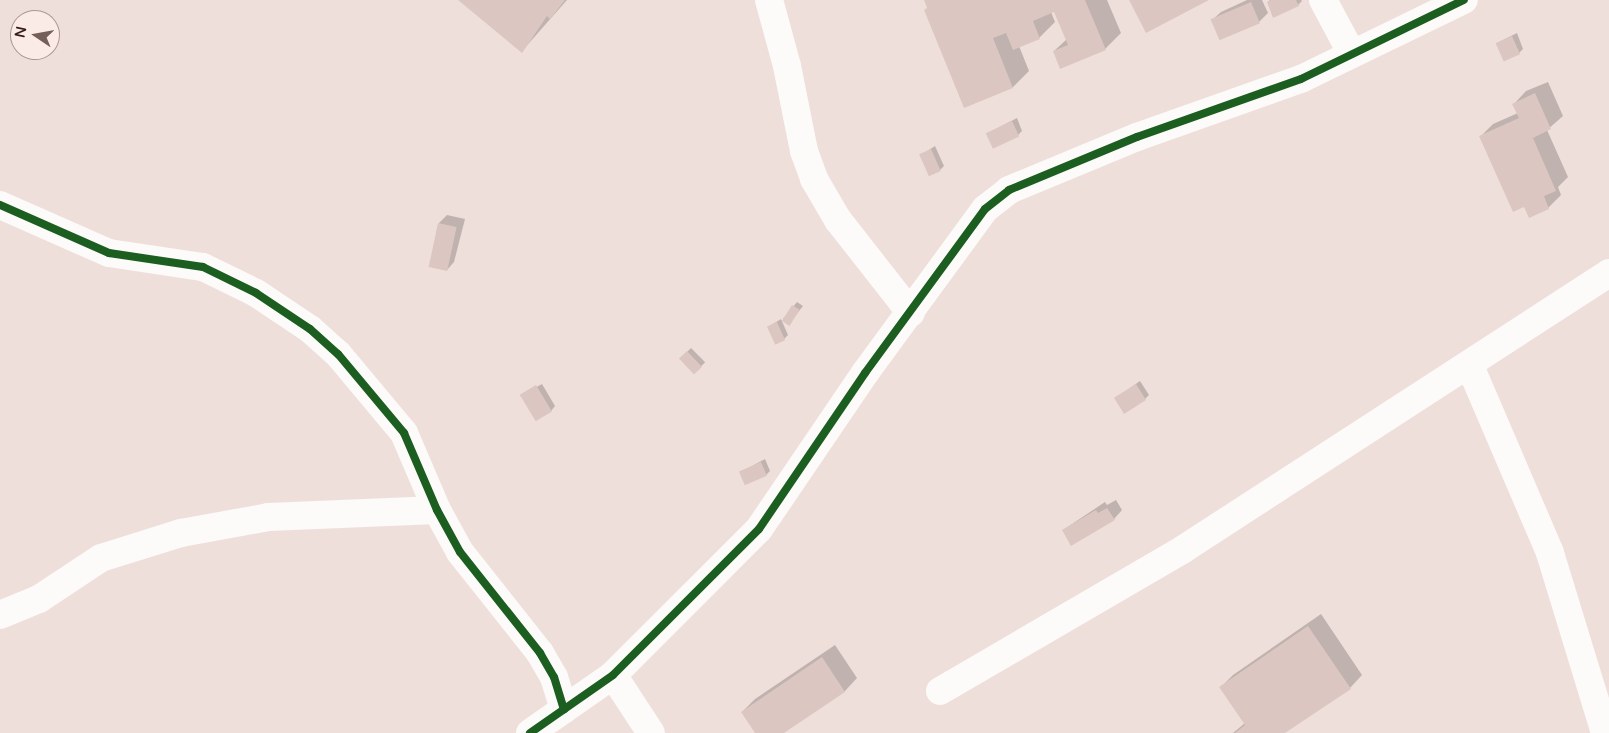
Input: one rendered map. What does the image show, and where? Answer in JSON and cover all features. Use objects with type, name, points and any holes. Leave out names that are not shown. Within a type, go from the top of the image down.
[{"type":"street","points":[[769,0],[787,66],[804,150],[814,179],[838,220],[911,313]]},
{"type":"street","points":[[1323,0],[1352,54]]},
{"type":"street","points":[[530,733],[612,675],[759,529],[985,209],[1008,190],[1137,137],[1301,79],[1464,0]]},
{"type":"street","points":[[0,205],[109,252],[203,267],[256,293],[310,329],[338,354],[404,433],[437,510],[460,552],[540,653],[554,677],[564,709]]},
{"type":"street","points":[[940,691],[1182,550],[1470,366],[1609,273]]},
{"type":"street","points":[[1470,366],[1550,553],[1604,733]]},
{"type":"street","points":[[0,615],[39,599],[101,558],[181,533],[269,517],[437,510]]},
{"type":"street","points":[[612,675],[651,733]]},
{"type":"building","points":[[458,0],[565,0],[550,19],[547,16],[522,53]]},
{"type":"building","points":[[924,0],[1085,0],[1106,50],[1060,69],[1053,51],[1068,45],[1054,12],[1033,21],[1040,39],[1013,50],[1006,33],[993,38],[1013,88],[964,108],[924,10],[927,8]]},
{"type":"building","points":[[1129,0],[1209,0],[1146,33]]},
{"type":"building","points":[[1271,0],[1296,0],[1299,6],[1273,18],[1267,2]]},
{"type":"building","points":[[1251,2],[1260,23],[1219,40],[1210,19]]},
{"type":"building","points":[[1512,36],[1520,54],[1504,62],[1496,43]]},
{"type":"building","points":[[1535,93],[1551,129],[1533,138],[1556,191],[1544,196],[1549,209],[1529,218],[1524,207],[1513,212],[1479,136],[1519,118],[1512,104]]},
{"type":"building","points":[[1012,121],[1019,136],[993,149],[986,133]]},
{"type":"building","points":[[931,149],[941,171],[929,176],[919,154]]},
{"type":"building","points":[[438,223],[457,227],[447,271],[429,267]]},
{"type":"building","points":[[792,305],[800,310],[790,326],[782,321]]},
{"type":"building","points":[[777,322],[785,340],[775,345],[767,326]]},
{"type":"building","points":[[687,351],[702,367],[694,375],[679,359]]},
{"type":"building","points":[[1136,384],[1146,400],[1124,414],[1114,398]]},
{"type":"building","points":[[536,385],[552,412],[536,421],[520,395]]},
{"type":"building","points":[[761,462],[767,476],[745,485],[739,471]]},
{"type":"building","points":[[1107,508],[1115,520],[1071,546],[1062,530],[1096,510],[1098,513]]},
{"type":"building","points":[[1308,626],[1351,689],[1285,733],[1235,733],[1245,725],[1219,687]]},
{"type":"building","points":[[822,657],[845,692],[784,733],[755,733],[741,712]]},
{"type":"cycle path","points":[[530,733],[613,675],[759,529],[865,373],[985,209],[1009,190],[1137,137],[1301,79],[1464,0]]},
{"type":"cycle path","points":[[0,205],[109,253],[203,267],[256,293],[310,329],[338,354],[404,433],[437,510],[460,552],[540,653],[554,677],[564,709]]}]
